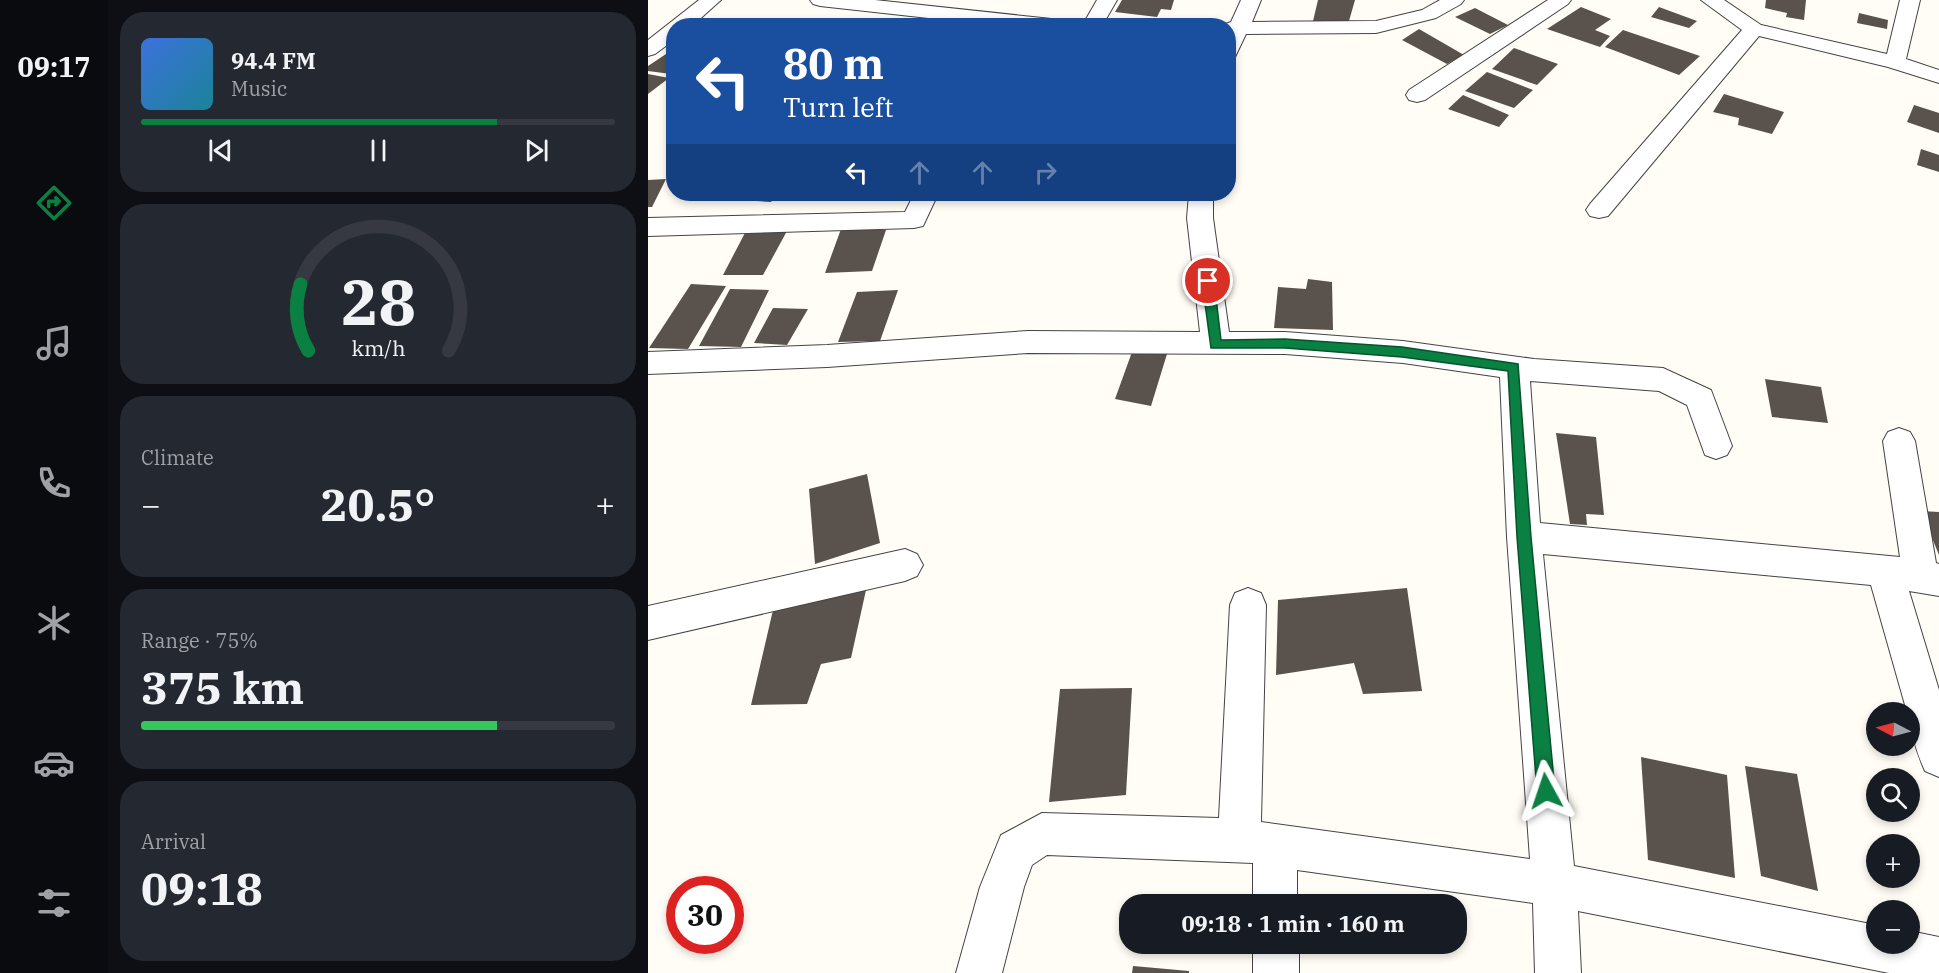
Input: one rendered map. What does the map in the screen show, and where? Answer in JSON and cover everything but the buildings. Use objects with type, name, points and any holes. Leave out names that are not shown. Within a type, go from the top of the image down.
[{"type":"street","points":[[689,18],[711,0]]},
{"type":"street","points":[[820,0],[911,5],[989,18]]},
{"type":"street","points":[[1097,18],[1107,0]]},
{"type":"street","points":[[1236,25],[1251,0]]},
{"type":"street","points":[[1236,28],[1376,27],[1429,14],[1454,0]]},
{"type":"street","points":[[1417,95],[1561,0]]},
{"type":"street","points":[[1711,0],[1754,29],[1895,62],[1939,77]]},
{"type":"street","points":[[1895,62],[1910,0]]},
{"type":"street","points":[[1599,210],[1754,29]]},
{"type":"street","points":[[648,50],[666,36]]},
{"type":"street","points":[[648,227],[914,220],[923,201]]},
{"type":"street","points":[[1201,201],[1200,218],[1216,345]]},
{"type":"street","points":[[648,363],[827,356],[1028,342],[1216,345],[1285,343],[1367,349],[1514,367],[1663,380],[1700,398],[1716,446]]},
{"type":"street","points":[[1514,367],[1524,537],[1554,884],[1558,973]]},
{"type":"street","points":[[1899,441],[1939,757]]},
{"type":"street","points":[[1524,537],[1915,576]]},
{"type":"street","points":[[648,624],[905,565]]},
{"type":"street","points":[[1248,605],[1257,843],[1272,894]]},
{"type":"street","points":[[979,973],[1002,886],[1016,850],[1042,834],[1257,843],[1554,884],[1939,960]]},
{"type":"street","points":[[1276,954],[1276,973]]},
{"type":"route","points":[[1208,281],[1216,345],[1285,343],[1356,348],[1514,367],[1524,537],[1546,791]]}]
